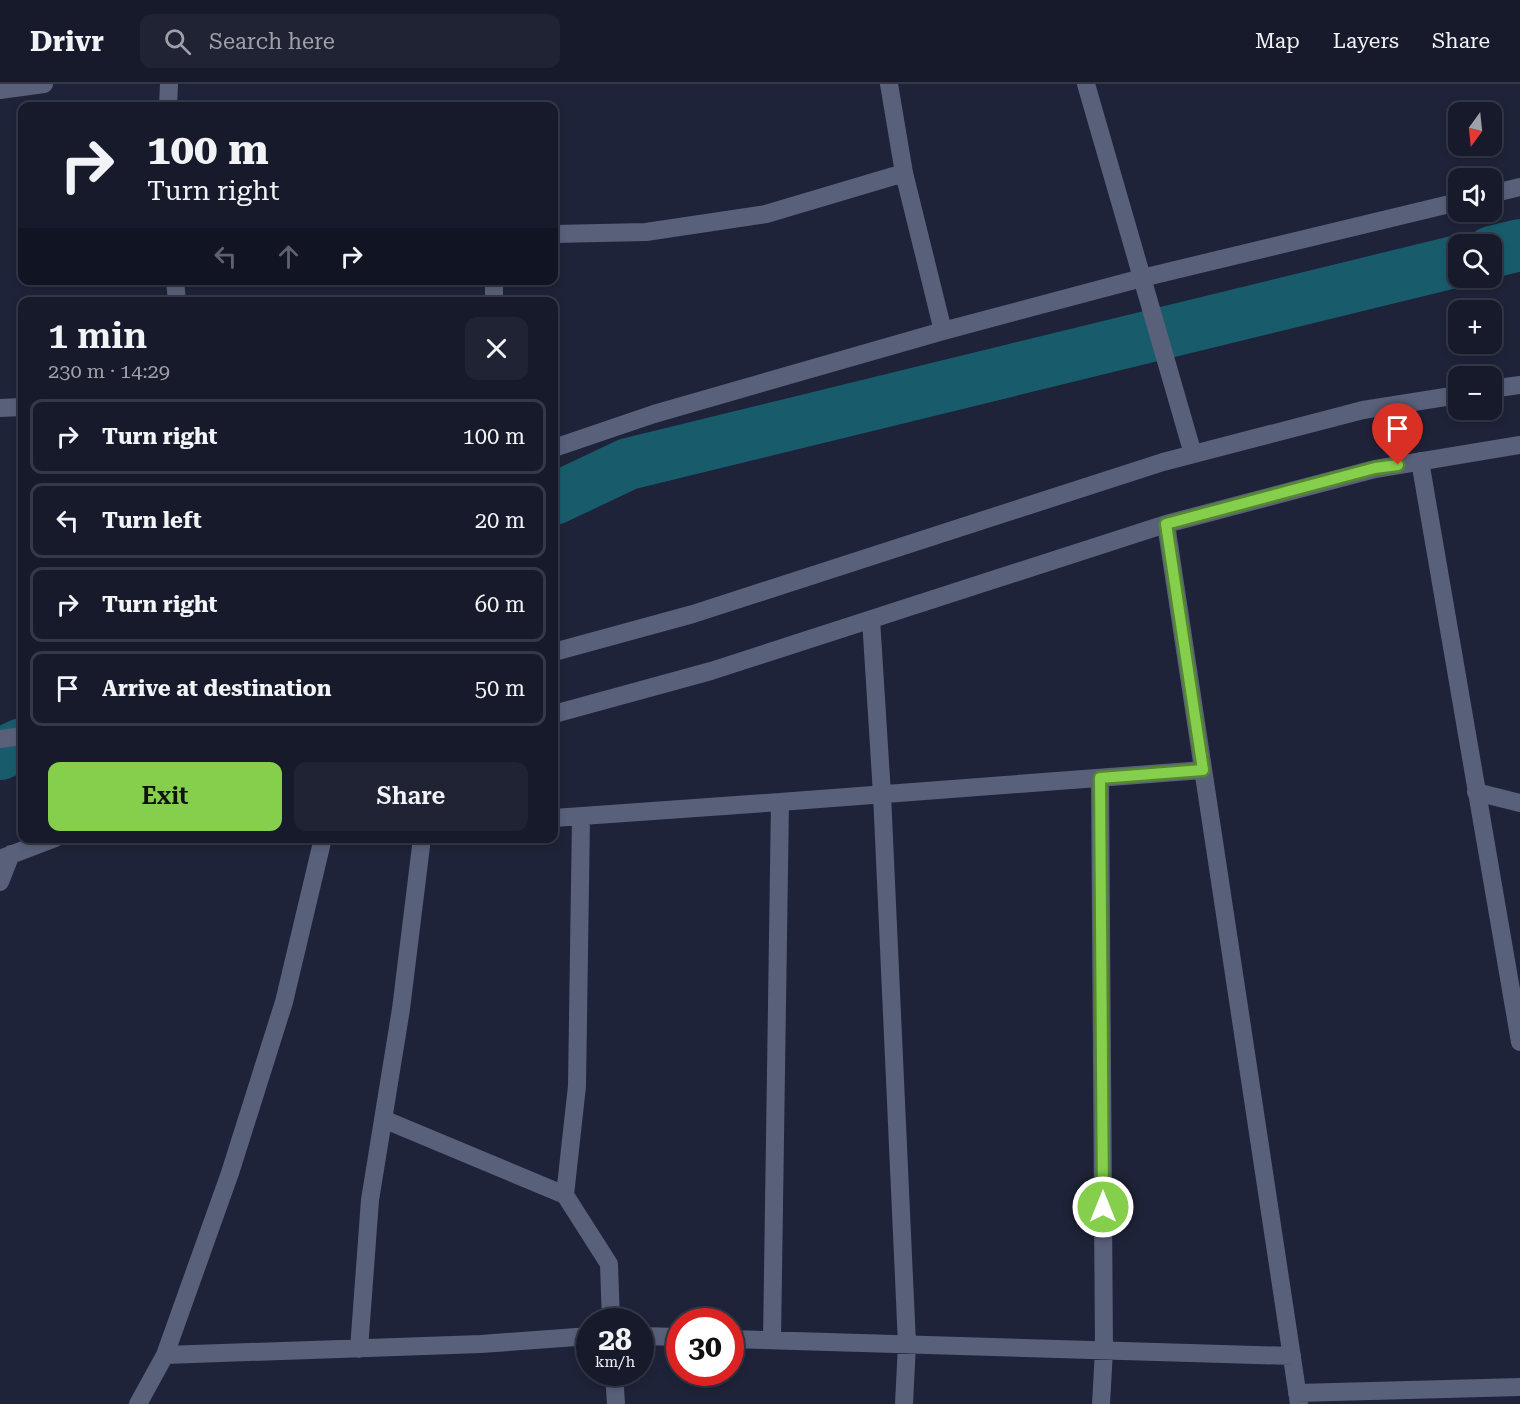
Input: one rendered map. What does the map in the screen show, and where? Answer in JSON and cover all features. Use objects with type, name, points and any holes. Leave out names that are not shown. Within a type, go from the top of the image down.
[{"type":"street","points":[[0,90],[44,84]]},
{"type":"street","points":[[168,102],[169,84]]},
{"type":"street","points":[[889,84],[904,173],[944,332]]},
{"type":"street","points":[[1086,84],[1193,454]]},
{"type":"street","points":[[558,234],[646,232],[766,214],[904,173]]},
{"type":"street","points":[[1502,191],[1520,187]]},
{"type":"street","points":[[558,447],[654,414],[1142,278],[1448,204]]},
{"type":"street","points":[[1502,387],[1520,385]]},
{"type":"street","points":[[558,651],[693,614],[1163,462],[1363,410],[1448,397]]},
{"type":"street","points":[[0,408],[18,407]]},
{"type":"street","points":[[558,713],[711,671],[1166,524],[1375,468],[1520,445]]},
{"type":"street","points":[[1420,461],[1520,1042]]},
{"type":"street","points":[[1166,524],[1298,1399],[1520,1387]]},
{"type":"street","points":[[871,619],[882,794],[907,1344],[904,1404]]},
{"type":"street","points":[[0,739],[18,737]]},
{"type":"street","points":[[558,818],[1203,770]]},
{"type":"street","points":[[1100,778],[1104,1350],[1101,1404]]},
{"type":"street","points":[[1476,792],[1520,803]]},
{"type":"street","points":[[772,1340],[780,802]]},
{"type":"street","points":[[565,1195],[577,1086],[580,817]]},
{"type":"street","points":[[0,882],[6,856],[41,843]]},
{"type":"street","points":[[138,1404],[165,1355],[230,1173],[284,1002],[322,843]]},
{"type":"street","points":[[359,1349],[370,1200],[400,1010],[421,843]]},
{"type":"street","points":[[383,1119],[565,1195],[609,1264],[611,1308]]},
{"type":"street","points":[[165,1355],[481,1344],[576,1337]]},
{"type":"street","points":[[744,1339],[1292,1356]]},
{"type":"street","points":[[615,1386],[616,1404]]},
{"type":"waterway","points":[[1502,249],[1520,245]]},
{"type":"waterway","points":[[558,497],[628,464],[1448,263]]},
{"type":"waterway","points":[[0,754],[18,746]]},
{"type":"route","points":[[1103,1207],[1100,778],[1203,770],[1166,524],[1375,468],[1398,465]]}]
